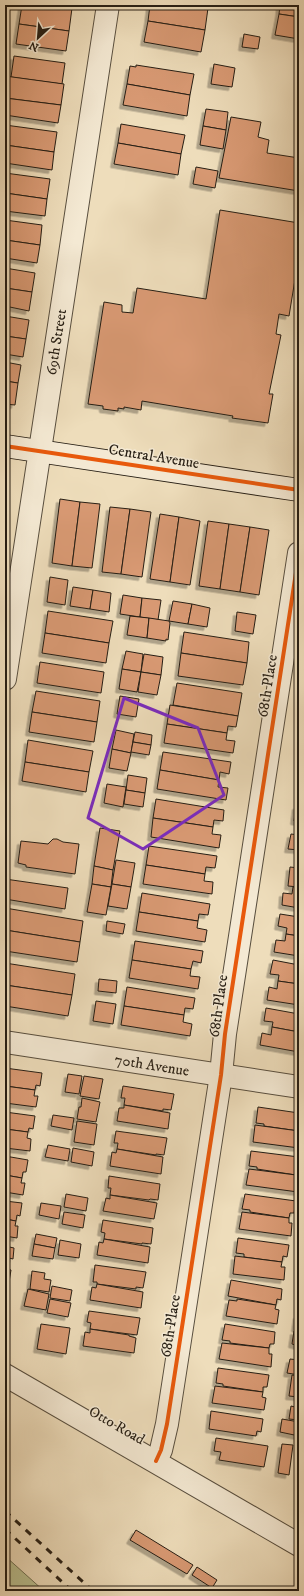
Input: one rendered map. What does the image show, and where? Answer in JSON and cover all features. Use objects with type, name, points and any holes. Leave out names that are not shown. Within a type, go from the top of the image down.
[{"type":"street","name":"69th Street","points":[[5,679],[108,5]]},
{"type":"street","name":"Central Avenue","points":[[5,446],[299,490]]},
{"type":"street","name":"68th Place","points":[[156,1461],[166,1432],[221,1075],[225,1034],[299,553]]},
{"type":"street","name":"70th Avenue","points":[[5,1042],[299,1088]]},
{"type":"street","name":"Otto Road","points":[[5,1375],[299,1545]]},
{"type":"highlighted area","points":[[124,698],[198,728],[224,795],[143,849],[88,818]]},
{"type":"green space","points":[[5,1556],[44,1591],[5,1591]]},
{"type":"building","points":[[22,5],[45,5],[72,8],[69,31],[19,24]]},
{"type":"building","points":[[150,5],[188,5],[208,8],[205,30],[148,21]]},
{"type":"building","points":[[280,5],[299,5],[299,17],[279,14]]},
{"type":"building","points":[[279,14],[299,17],[299,39],[275,35]]},
{"type":"building","points":[[148,21],[205,30],[201,52],[144,42]]},
{"type":"building","points":[[19,24],[69,31],[66,51],[16,44]]},
{"type":"building","points":[[244,34],[260,37],[258,49],[242,47]]},
{"type":"building","points":[[14,56],[65,63],[62,84],[11,77]]},
{"type":"building","points":[[214,64],[235,68],[232,87],[211,84]]},
{"type":"building","points":[[136,65],[194,74],[190,95],[127,84],[130,66],[136,67]]},
{"type":"building","points":[[5,76],[64,84],[61,105],[5,98]]},
{"type":"building","points":[[127,84],[190,95],[187,116],[123,105]]},
{"type":"building","points":[[5,98],[61,105],[58,123],[5,115]]},
{"type":"building","points":[[206,109],[228,112],[226,130],[203,126]]},
{"type":"building","points":[[231,117],[261,122],[258,137],[269,140],[267,153],[299,158],[299,191],[219,178]]},
{"type":"building","points":[[121,124],[185,135],[181,154],[118,143]]},
{"type":"building","points":[[5,125],[57,132],[54,152],[5,145]]},
{"type":"building","points":[[203,126],[226,130],[223,149],[200,145]]},
{"type":"building","points":[[118,143],[181,154],[178,175],[114,164]]},
{"type":"building","points":[[5,145],[54,152],[52,170],[5,163]]},
{"type":"building","points":[[196,167],[218,171],[215,188],[193,184]]},
{"type":"building","points":[[5,173],[50,179],[47,199],[5,193]]},
{"type":"building","points":[[5,193],[47,199],[45,216],[5,211]]},
{"type":"building","points":[[220,210],[299,223],[299,255],[289,316],[279,314],[276,334],[281,335],[269,394],[273,394],[268,423],[232,418],[233,416],[142,401],[141,410],[124,407],[124,409],[118,408],[118,411],[103,409],[103,406],[88,404],[104,302],[122,305],[122,312],[133,313],[137,288],[206,299]]},
{"type":"building","points":[[5,220],[42,225],[40,245],[5,240]]},
{"type":"building","points":[[5,240],[40,245],[37,263],[5,258]]},
{"type":"building","points":[[5,268],[35,273],[32,292],[5,288]]},
{"type":"building","points":[[5,288],[32,292],[29,311],[5,306]]},
{"type":"building","points":[[5,316],[29,320],[26,339],[5,336]]},
{"type":"building","points":[[5,336],[26,339],[23,357],[5,354]]},
{"type":"building","points":[[5,362],[21,365],[18,383],[5,381]]},
{"type":"building","points":[[5,381],[18,383],[15,405],[5,404]]},
{"type":"building","points":[[60,499],[80,502],[72,566],[52,563]]},
{"type":"building","points":[[80,502],[100,504],[92,568],[72,566]]},
{"type":"building","points":[[110,507],[130,509],[121,574],[102,572]]},
{"type":"building","points":[[130,509],[151,512],[142,577],[121,574]]},
{"type":"building","points":[[160,514],[179,517],[170,582],[150,579]]},
{"type":"building","points":[[179,517],[200,521],[190,585],[170,582]]},
{"type":"building","points":[[208,521],[229,524],[220,589],[199,586]]},
{"type":"building","points":[[229,524],[250,527],[240,592],[220,589]]},
{"type":"building","points":[[250,527],[269,530],[259,595],[240,592]]},
{"type":"building","points":[[50,577],[68,580],[65,605],[47,602]]},
{"type":"building","points":[[73,587],[93,590],[90,609],[70,606]]},
{"type":"building","points":[[93,590],[111,593],[109,612],[90,609]]},
{"type":"building","points":[[123,595],[142,598],[140,617],[120,614]]},
{"type":"building","points":[[142,598],[161,600],[158,620],[140,617]]},
{"type":"building","points":[[173,601],[192,604],[188,624],[169,621]]},
{"type":"building","points":[[192,604],[210,608],[207,627],[188,624]]},
{"type":"building","points":[[48,611],[113,621],[109,643],[45,633]]},
{"type":"building","points":[[237,612],[256,615],[253,634],[235,631]]},
{"type":"building","points":[[130,616],[149,618],[147,638],[127,635]]},
{"type":"building","points":[[149,618],[169,621],[168,640],[147,638]]},
{"type":"building","points":[[184,632],[249,642],[247,663],[181,653]]},
{"type":"building","points":[[45,633],[109,643],[106,663],[42,653]]},
{"type":"building","points":[[126,651],[143,654],[141,672],[122,669]]},
{"type":"building","points":[[181,653],[247,663],[243,685],[178,676]]},
{"type":"building","points":[[144,654],[163,657],[161,675],[141,672]]},
{"type":"building","points":[[40,662],[104,672],[101,693],[37,683]]},
{"type":"building","points":[[122,669],[141,672],[137,692],[119,689]]},
{"type":"building","points":[[141,672],[161,675],[157,695],[138,692]]},
{"type":"building","points":[[177,683],[242,693],[238,716],[173,705]]},
{"type":"building","points":[[36,691],[100,701],[97,722],[32,712]]},
{"type":"building","points":[[120,696],[139,699],[136,717],[117,714]]},
{"type":"building","points":[[170,705],[238,716],[236,727],[228,726],[227,733],[167,724]]},
{"type":"building","points":[[32,712],[97,722],[94,742],[29,732]]},
{"type":"building","points":[[167,724],[227,733],[226,740],[235,741],[233,753],[164,743]]},
{"type":"building","points":[[116,730],[134,734],[131,753],[112,749]]},
{"type":"building","points":[[135,732],[152,735],[151,745],[133,742]]},
{"type":"building","points":[[28,740],[93,751],[89,772],[25,762]]},
{"type":"building","points":[[133,742],[151,745],[149,755],[131,752]]},
{"type":"building","points":[[112,749],[131,753],[127,771],[109,768]]},
{"type":"building","points":[[163,752],[231,762],[229,774],[220,772],[219,780],[160,770]]},
{"type":"building","points":[[25,762],[89,772],[86,792],[22,781]]},
{"type":"building","points":[[160,770],[219,780],[218,787],[228,788],[226,800],[157,789]]},
{"type":"building","points":[[128,775],[147,778],[145,793],[126,790]]},
{"type":"building","points":[[107,784],[126,787],[123,807],[104,803]]},
{"type":"building","points":[[126,790],[145,793],[143,807],[124,804]]},
{"type":"building","points":[[156,799],[224,810],[223,821],[214,820],[213,827],[153,818]]},
{"type":"building","points":[[296,806],[299,806],[299,822],[294,821]]},
{"type":"building","points":[[153,818],[213,827],[212,834],[221,835],[219,848],[151,837]]},
{"type":"building","points":[[100,828],[120,831],[113,870],[94,866]]},
{"type":"building","points":[[291,834],[299,835],[299,850],[288,849]]},
{"type":"building","points":[[53,839],[79,844],[75,874],[26,867],[26,865],[18,863],[21,841],[48,844]]},
{"type":"building","points":[[149,846],[217,856],[215,868],[206,867],[205,874],[146,865]]},
{"type":"building","points":[[116,860],[135,863],[131,887],[112,884]]},
{"type":"building","points":[[146,865],[205,874],[204,881],[213,882],[212,894],[143,884]]},
{"type":"building","points":[[94,866],[113,870],[111,887],[92,884]]},
{"type":"building","points":[[290,867],[299,868],[299,887],[288,886]]},
{"type":"building","points":[[5,879],[68,888],[65,909],[5,899]]},
{"type":"building","points":[[92,884],[111,887],[106,915],[87,912]]},
{"type":"building","points":[[112,884],[131,887],[127,909],[108,906]]},
{"type":"building","points":[[293,887],[299,887],[299,908],[282,905],[283,893],[292,894]]},
{"type":"building","points":[[142,893],[210,904],[208,915],[199,914],[198,921],[139,912]]},
{"type":"building","points":[[5,908],[83,921],[80,942],[5,930]]},
{"type":"building","points":[[139,912],[198,921],[197,928],[207,930],[205,942],[136,931]]},
{"type":"building","points":[[280,914],[299,917],[299,936],[286,934],[287,928],[278,926]]},
{"type":"building","points":[[107,921],[125,924],[123,934],[106,931]]},
{"type":"building","points":[[5,930],[80,942],[77,962],[5,951]]},
{"type":"building","points":[[286,934],[299,936],[299,956],[274,952],[276,940],[285,941]]},
{"type":"building","points":[[135,941],[203,951],[201,963],[193,961],[191,969],[132,960]]},
{"type":"building","points":[[132,960],[191,969],[190,976],[200,977],[198,989],[129,978]]},
{"type":"building","points":[[273,960],[299,965],[299,984],[278,981],[279,975],[270,974]]},
{"type":"building","points":[[5,963],[75,974],[72,995],[5,985]]},
{"type":"building","points":[[99,979],[117,981],[116,993],[98,991]]},
{"type":"building","points":[[278,981],[299,984],[299,1005],[267,1000],[269,987],[277,989]]},
{"type":"building","points":[[5,985],[72,995],[68,1016],[5,1006]]},
{"type":"building","points":[[127,987],[195,998],[193,1009],[185,1008],[184,1015],[124,1006]]},
{"type":"building","points":[[96,1001],[116,1004],[113,1024],[93,1021]]},
{"type":"building","points":[[124,1006],[184,1015],[183,1022],[192,1024],[190,1036],[121,1025]]},
{"type":"building","points":[[266,1008],[299,1014],[299,1032],[272,1027],[273,1022],[264,1021]]},
{"type":"building","points":[[272,1027],[299,1032],[299,1052],[260,1045],[262,1033],[271,1035]]},
{"type":"building","points":[[5,1068],[42,1073],[40,1086],[36,1085],[35,1090],[5,1086]]},
{"type":"building","points":[[68,1074],[82,1076],[79,1094],[65,1092]]},
{"type":"building","points":[[84,1076],[103,1079],[99,1099],[80,1096]]},
{"type":"building","points":[[5,1086],[35,1090],[34,1096],[38,1096],[36,1107],[5,1103]]},
{"type":"building","points":[[123,1086],[174,1094],[171,1110],[163,1109],[163,1111],[124,1105],[125,1098],[121,1098]]},
{"type":"building","points":[[82,1098],[100,1102],[96,1122],[77,1119]]},
{"type":"building","points":[[124,1105],[170,1113],[168,1129],[117,1121],[119,1108],[124,1108]]},
{"type":"building","points":[[258,1107],[299,1113],[299,1131],[264,1126],[264,1124],[256,1123]]},
{"type":"building","points":[[5,1112],[35,1116],[33,1129],[29,1128],[28,1132],[5,1129]]},
{"type":"building","points":[[53,1115],[74,1118],[72,1130],[51,1126]]},
{"type":"building","points":[[77,1121],[97,1124],[94,1145],[74,1142]]},
{"type":"building","points":[[255,1125],[299,1131],[299,1148],[253,1142]]},
{"type":"building","points":[[5,1129],[28,1132],[27,1138],[31,1139],[30,1151],[5,1148]]},
{"type":"building","points":[[116,1131],[167,1138],[164,1155],[117,1149],[118,1143],[114,1143]]},
{"type":"building","points":[[48,1145],[70,1149],[68,1161],[45,1157]]},
{"type":"building","points":[[73,1148],[94,1152],[92,1166],[71,1162]]},
{"type":"building","points":[[117,1149],[163,1157],[161,1174],[110,1166],[112,1152],[116,1153]]},
{"type":"building","points":[[251,1151],[299,1157],[299,1170],[297,1169],[296,1175],[257,1169],[257,1167],[249,1166]]},
{"type":"building","points":[[5,1156],[28,1160],[26,1172],[23,1172],[22,1178],[5,1175]]},
{"type":"building","points":[[249,1169],[296,1175],[296,1180],[299,1180],[298,1192],[246,1185]]},
{"type":"building","points":[[5,1175],[22,1178],[21,1183],[25,1183],[23,1195],[5,1192]]},
{"type":"building","points":[[109,1176],[160,1184],[158,1200],[110,1195],[111,1188],[108,1188]]},
{"type":"building","points":[[66,1194],[88,1198],[86,1211],[64,1207]]},
{"type":"building","points":[[245,1194],[296,1201],[294,1213],[290,1213],[289,1218],[250,1212],[250,1210],[242,1209]]},
{"type":"building","points":[[110,1195],[157,1203],[154,1219],[103,1211],[106,1198],[110,1199]]},
{"type":"building","points":[[5,1201],[22,1203],[20,1216],[17,1215],[16,1221],[5,1219]]},
{"type":"building","points":[[41,1203],[61,1206],[59,1219],[39,1215]]},
{"type":"building","points":[[64,1212],[85,1215],[83,1228],[62,1224]]},
{"type":"building","points":[[242,1212],[289,1218],[289,1223],[292,1223],[291,1236],[239,1229]]},
{"type":"building","points":[[5,1219],[16,1221],[15,1226],[18,1226],[17,1238],[5,1236]]},
{"type":"building","points":[[103,1220],[153,1228],[151,1244],[104,1239],[105,1233],[101,1232]]},
{"type":"building","points":[[36,1234],[57,1238],[55,1248],[34,1244]]},
{"type":"building","points":[[238,1238],[289,1245],[287,1257],[283,1256],[282,1262],[244,1257],[244,1254],[236,1253]]},
{"type":"building","points":[[104,1239],[150,1247],[148,1263],[97,1255],[99,1242],[103,1243]]},
{"type":"building","points":[[60,1240],[81,1244],[79,1258],[58,1255]]},
{"type":"building","points":[[34,1244],[55,1248],[53,1259],[32,1256]]},
{"type":"building","points":[[5,1246],[14,1248],[13,1259],[9,1258],[8,1264],[5,1264]]},
{"type":"building","points":[[235,1256],[282,1262],[281,1267],[285,1267],[284,1280],[233,1274]]},
{"type":"building","points":[[5,1264],[8,1264],[7,1269],[11,1270],[9,1282],[5,1281]]},
{"type":"building","points":[[95,1265],[146,1272],[143,1288],[136,1287],[136,1289],[97,1284],[97,1282],[93,1282]]},
{"type":"building","points":[[32,1271],[45,1273],[44,1279],[51,1280],[49,1292],[30,1289]]},
{"type":"building","points":[[231,1280],[282,1289],[281,1300],[277,1299],[276,1305],[228,1296]]},
{"type":"building","points":[[97,1284],[143,1292],[141,1308],[90,1300],[92,1287],[96,1288]]},
{"type":"building","points":[[52,1286],[72,1290],[70,1301],[50,1298]]},
{"type":"building","points":[[28,1289],[49,1294],[46,1310],[24,1306]]},
{"type":"building","points":[[50,1299],[71,1303],[68,1317],[47,1313]]},
{"type":"building","points":[[237,1299],[276,1305],[275,1309],[279,1310],[277,1324],[226,1316],[229,1300],[237,1301]]},
{"type":"building","points":[[89,1311],[140,1318],[137,1335],[90,1329],[91,1323],[87,1322]]},
{"type":"building","points":[[297,1315],[299,1315],[299,1329],[295,1328]]},
{"type":"building","points":[[41,1324],[70,1328],[66,1354],[37,1349]]},
{"type":"building","points":[[225,1324],[275,1332],[274,1344],[270,1344],[269,1348],[230,1343],[230,1341],[222,1340]]},
{"type":"building","points":[[90,1329],[129,1335],[136,1338],[134,1353],[83,1346],[85,1332],[90,1333]]},
{"type":"building","points":[[294,1331],[299,1332],[299,1346],[292,1344]]},
{"type":"building","points":[[222,1343],[269,1348],[269,1354],[272,1354],[271,1367],[219,1359]]},
{"type":"building","points":[[290,1359],[299,1360],[299,1375],[287,1373]]},
{"type":"building","points":[[218,1368],[269,1375],[267,1387],[263,1387],[263,1392],[223,1386],[223,1384],[216,1383]]},
{"type":"building","points":[[292,1375],[299,1376],[299,1397],[289,1396]]},
{"type":"building","points":[[215,1386],[263,1392],[262,1397],[266,1398],[264,1410],[212,1403]]},
{"type":"building","points":[[291,1406],[299,1408],[299,1420],[289,1419]]},
{"type":"building","points":[[211,1411],[263,1419],[261,1432],[257,1431],[256,1436],[209,1429]]},
{"type":"building","points":[[282,1419],[299,1422],[299,1436],[280,1432]]},
{"type":"building","points":[[216,1438],[268,1446],[264,1467],[219,1460],[221,1452],[214,1451]]},
{"type":"building","points":[[282,1444],[293,1445],[289,1475],[278,1473]]},
{"type":"building","points":[[136,1530],[193,1565],[187,1574],[130,1540]]},
{"type":"building","points":[[197,1567],[217,1580],[212,1588],[192,1575]]},
{"type":"railway","points":[[5,1511],[93,1591]]},
{"type":"railway","points":[[5,1529],[72,1591]]},
{"type":"cycle path","points":[[5,446],[299,490]]},
{"type":"cycle path","points":[[156,1461],[161,1450],[167,1424],[299,553]]}]
